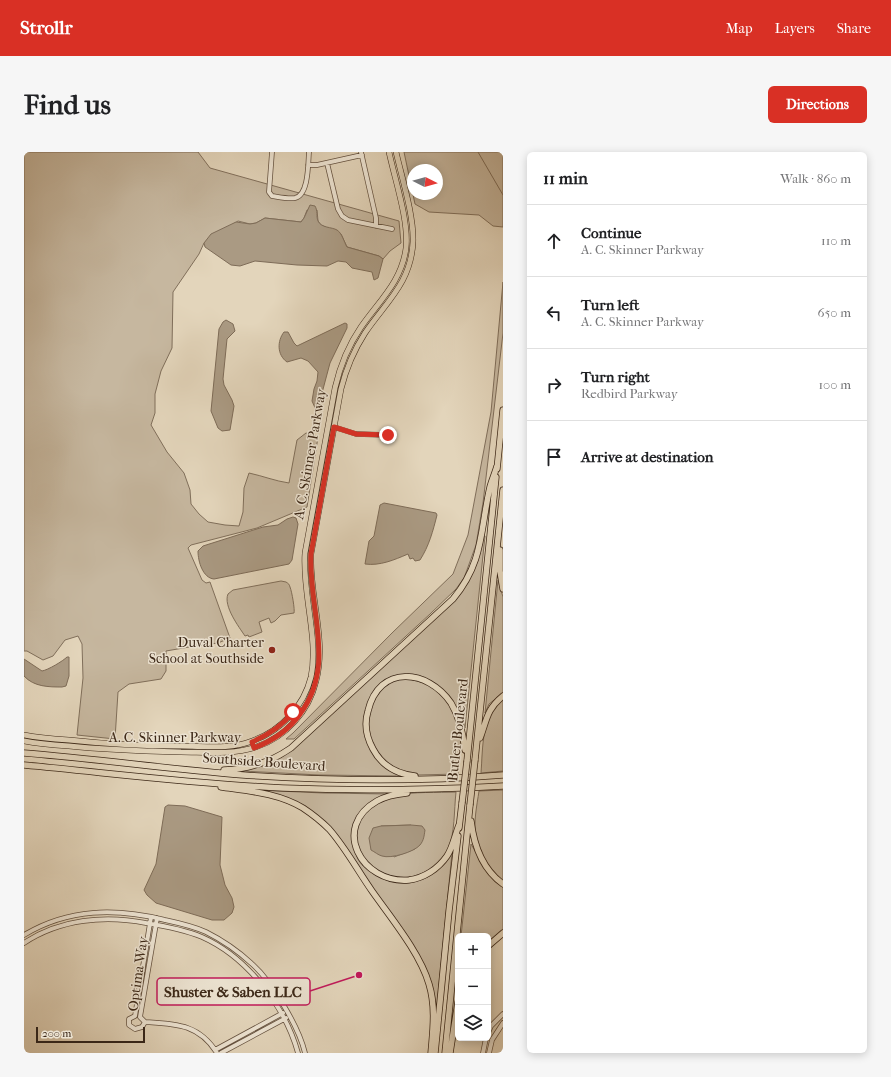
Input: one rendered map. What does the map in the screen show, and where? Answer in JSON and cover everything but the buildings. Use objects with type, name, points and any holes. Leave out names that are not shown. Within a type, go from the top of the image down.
[{"type":"highway","name":"Butler Boulevard","points":[[435,1053],[503,410]]},
{"type":"highway","points":[[199,770],[232,770],[246,768],[267,761],[285,752],[297,743],[453,599],[466,581],[477,557],[490,486],[497,466]]},
{"type":"highway","name":"Butler Boulevard","points":[[445,1053],[503,490]]},
{"type":"highway","points":[[500,515],[500,567],[503,589]]},
{"type":"highway","points":[[440,778],[400,773],[385,764],[374,751],[367,733],[367,713],[377,692],[386,683],[398,678],[410,676],[422,679],[438,689],[450,702],[460,722],[464,737],[466,761]]},
{"type":"highway","points":[[476,746],[486,718],[494,705],[503,696]]},
{"type":"highway","name":"Southside Boulevard","points":[[24,753],[238,774],[298,778],[372,780],[503,775]]},
{"type":"highway","name":"Southside Boulevard","points":[[24,765],[182,781],[314,789],[386,790],[503,787]]},
{"type":"highway","points":[[182,781],[277,796],[290,801],[307,811],[330,830],[412,949],[423,969],[430,988],[433,1006],[434,1022],[431,1053]]},
{"type":"highway","points":[[440,789],[392,795],[380,799],[368,807],[359,818],[355,830],[355,842],[358,854],[366,865],[374,872],[382,876],[397,880],[418,878],[432,871],[444,860],[450,851],[459,825]]},
{"type":"highway","points":[[470,805],[477,850],[488,870],[503,884]]},
{"type":"highway","points":[[491,943],[503,932]]},
{"type":"highway","points":[[450,1053],[458,1005]]},
{"type":"main road","name":"A. C. Skinner Parkway","points":[[24,735],[124,745],[240,745],[252,742],[268,734],[289,717],[304,695],[310,677],[313,654],[305,573],[305,553],[334,388],[348,350],[361,327],[395,281],[401,268],[406,249],[405,223],[389,152]]},
{"type":"main road","name":"A. C. Skinner Parkway","points":[[24,741],[122,751],[243,751],[268,742],[279,735],[294,722],[309,700],[316,681],[320,655],[311,554],[341,389],[352,357],[365,334],[400,285],[410,260],[413,241],[411,221],[396,152]]},
{"type":"main road","points":[[252,742],[254,748]]},
{"type":"street","points":[[272,152],[269,192],[272,196],[294,198],[300,195],[306,184],[309,152]]},
{"type":"street","points":[[308,165],[327,163],[362,153],[376,218],[376,226]]},
{"type":"street","points":[[327,163],[338,209],[342,216],[348,220],[392,229]]},
{"type":"street","points":[[334,427],[356,434],[388,435]]},
{"type":"street","points":[[24,935],[52,922],[75,915],[96,912],[121,912],[157,918],[204,931],[235,950],[252,964],[268,982],[297,1029],[305,1053]]},
{"type":"street","points":[[135,1016],[151,917]]},
{"type":"street","name":"Optima Way","points":[[157,918],[140,1017],[145,1022],[180,1025],[194,1030],[205,1038],[216,1052]]},
{"type":"street","points":[[24,943],[55,928],[76,922],[97,919],[121,919],[150,923],[202,937],[231,955],[263,986],[291,1032],[298,1053]]},
{"type":"street","points":[[52,922],[55,928]]},
{"type":"street","points":[[216,1052],[286,1010]]},
{"type":"street","points":[[491,1026],[503,1014]]},
{"type":"street","points":[[140,1017],[135,1016],[129,1019],[129,1025],[135,1029],[142,1027],[145,1022]]},
{"type":"street","points":[[221,1053],[290,1016]]},
{"type":"street","points":[[490,1053],[492,1040],[503,1023]]},
{"type":"street","points":[[483,1053],[485,1041]]},
{"type":"shaded area","points":[[24,152],[198,152],[210,168],[399,221],[401,243],[390,251],[383,259],[379,256],[347,247],[341,234],[321,225],[318,221],[317,210],[307,210],[301,222],[265,218],[256,223],[250,224],[238,221],[204,243],[199,254],[173,292],[172,348],[161,371],[155,394],[155,413],[151,425],[167,452],[184,473],[190,490],[191,504],[199,514],[208,522],[239,526],[243,512],[244,488],[249,473],[289,483],[297,440],[306,433],[318,437],[307,507],[257,528],[191,545],[188,548],[202,580],[206,583],[210,582],[230,638],[218,643],[166,651],[166,671],[161,679],[129,684],[118,692],[115,739],[77,735],[83,678],[82,644],[78,636],[65,640],[53,656],[43,660],[27,651],[24,651]]},
{"type":"shaded area","points":[[404,152],[503,152],[503,227],[493,226],[479,215],[429,212],[415,204],[414,200],[443,200],[443,164],[407,164],[407,166]]},
{"type":"shaded area","points":[[310,205],[315,206],[319,223],[339,231],[347,247],[379,256],[383,259],[378,278],[374,280],[372,272],[352,268],[346,262],[338,261],[327,266],[255,261],[240,266],[231,265],[205,247],[204,243],[211,234],[236,222],[250,224],[256,223],[265,218],[301,222]]},
{"type":"shaded area","points":[[503,282],[503,333],[483,503],[476,545],[464,578],[456,589],[430,614],[294,739],[286,739],[453,574],[468,535],[491,412]]},
{"type":"shaded area","points":[[226,320],[233,324],[235,331],[227,339],[223,379],[224,385],[234,406],[230,430],[222,431],[218,428],[211,411],[219,329]]},
{"type":"shaded area","points":[[345,323],[347,324],[347,328],[330,363],[318,408],[316,410],[312,401],[318,372],[308,361],[301,358],[287,362],[281,356],[279,348],[280,340],[284,332],[288,332],[297,346]]},
{"type":"shaded area","points":[[384,503],[436,513],[437,515],[430,538],[420,560],[415,561],[413,558],[410,559],[408,554],[382,563],[365,564],[369,541],[374,536],[380,505]]},
{"type":"shaded area","points":[[293,517],[296,518],[298,524],[292,560],[289,564],[214,579],[210,578],[204,573],[200,564],[198,551],[203,546],[263,527],[278,525]]},
{"type":"shaded area","points":[[484,536],[465,728],[453,703],[439,688],[423,677],[415,675],[405,676],[387,680],[367,707],[369,747],[401,776],[320,775],[242,771],[274,760],[449,604],[477,562]]},
{"type":"shaded area","points":[[498,580],[503,597],[503,693],[489,704],[485,713]]},
{"type":"shaded area","points":[[281,581],[286,582],[289,585],[292,593],[294,613],[281,615],[271,623],[269,618],[259,622],[262,632],[249,637],[248,635],[245,636],[230,610],[227,599],[228,594],[233,590]]},
{"type":"shaded area","points":[[69,657],[69,676],[66,686],[42,686],[28,680],[24,676],[24,659],[42,671]]},
{"type":"shaded area","points":[[405,678],[429,684],[447,701],[456,716],[461,737],[458,774],[417,775],[395,769],[383,760],[369,739],[368,717],[372,702],[384,687],[393,681]]},
{"type":"shaded area","points":[[503,700],[503,771],[481,773],[484,733],[491,715]]},
{"type":"shaded area","points":[[254,790],[388,794],[375,800],[358,816],[356,840],[357,858],[360,863],[382,879],[398,883],[415,882],[437,871],[452,853],[437,1005],[435,1004],[429,978],[334,833],[313,813]]},
{"type":"shaded area","points":[[503,790],[503,881],[485,862],[477,843],[475,826],[479,791]]},
{"type":"shaded area","points":[[456,792],[453,829],[450,843],[444,856],[432,868],[425,872],[405,877],[387,875],[371,866],[361,853],[356,837],[360,821],[372,807],[402,794]],"holes":[[[411,825],[415,849],[394,857],[381,826]]]},
{"type":"shaded area","points":[[168,805],[185,806],[222,817],[220,865],[225,885],[232,898],[234,907],[232,913],[224,920],[212,920],[156,903],[144,890],[156,864],[165,807]]},
{"type":"shaded area","points":[[381,826],[422,826],[425,830],[424,838],[417,848],[391,857],[381,856],[371,850],[369,838],[373,828]]},
{"type":"shaded area","points":[[471,844],[482,863],[503,885],[503,931],[491,941],[491,933],[461,933]]},
{"type":"waterway","points":[[478,152],[503,195]]},
{"type":"place","name":"Duval Charter School at Southside","points":[[272,650]]},
{"type":"place","name":"Shuster & Saben LLC","points":[[359,975]]},
{"type":"route","points":[[293,712],[285,722],[263,737],[252,742],[254,748],[279,735],[294,722],[309,700],[316,681],[320,655],[311,554],[334,427],[356,434],[388,435]]}]
